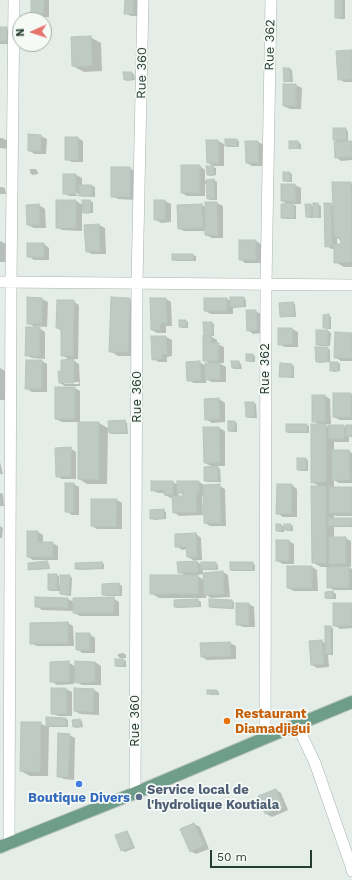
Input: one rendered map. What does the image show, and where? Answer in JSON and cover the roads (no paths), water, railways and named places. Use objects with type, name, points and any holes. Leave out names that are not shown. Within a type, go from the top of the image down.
[{"type":"main road","points":[[4,845],[135,793],[352,702]]},
{"type":"street","points":[[4,845],[5,282],[14,0]]},
{"type":"street","name":"Rue 360","points":[[135,793],[137,283],[143,0]]},
{"type":"street","name":"Rue 362","points":[[264,738],[264,470],[270,0]]},
{"type":"street","points":[[5,282],[352,285]]},
{"type":"street","points":[[297,725],[315,763],[352,871]]},
{"type":"place","name":"Restaurant Diamadjigui","points":[[227,721]]},
{"type":"place","name":"Boutique Divers","points":[[79,784]]},
{"type":"place","name":"Service local de l'hydrolique Koutiala","points":[[139,797]]}]
